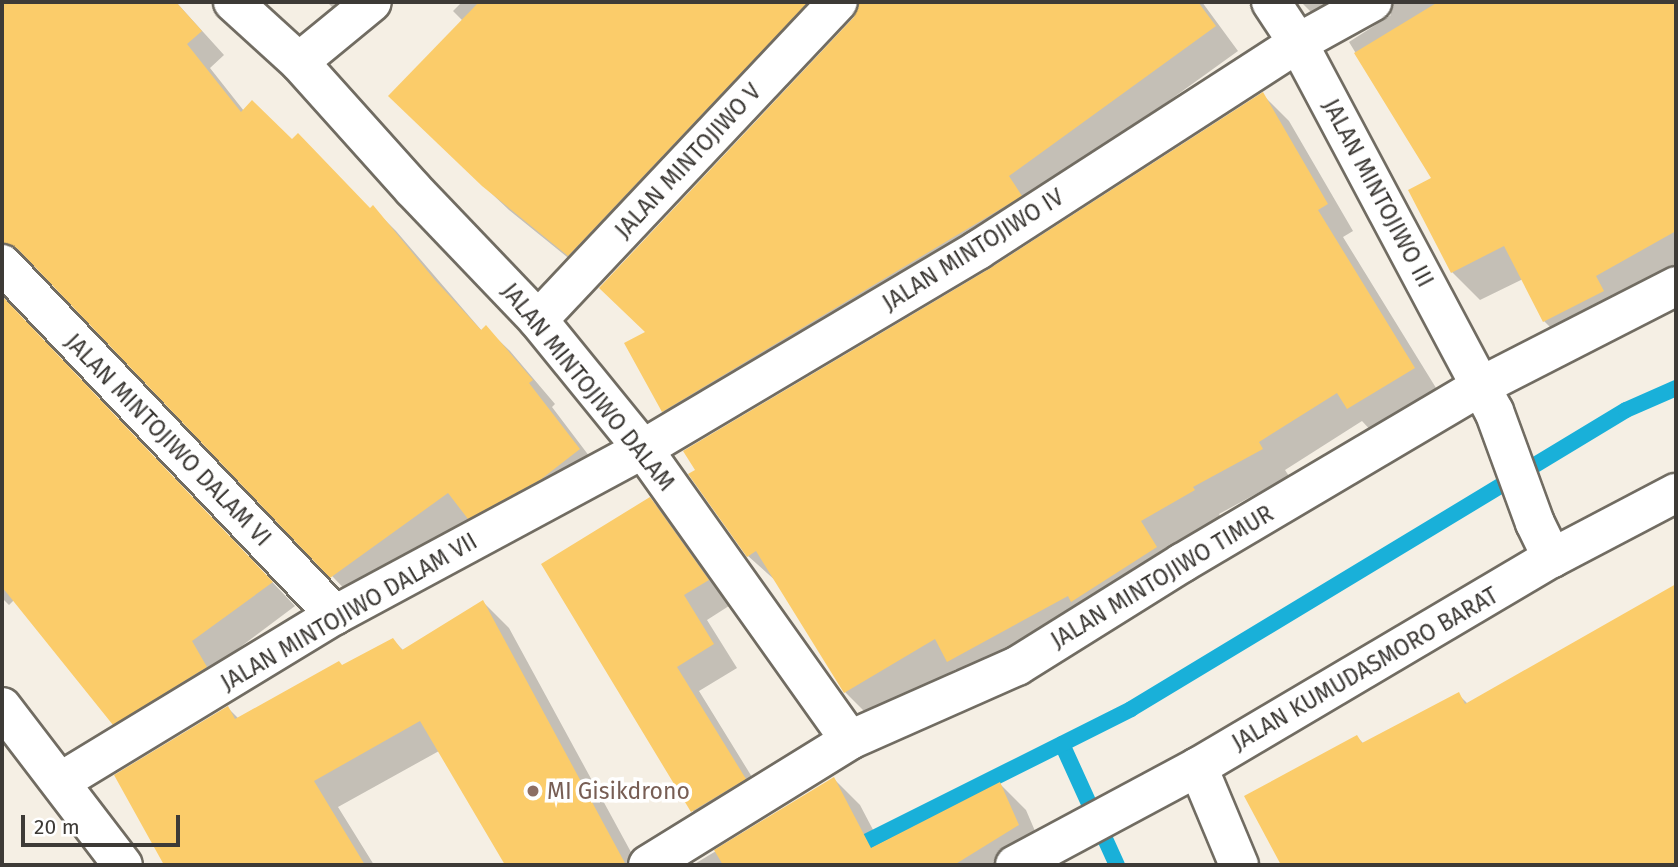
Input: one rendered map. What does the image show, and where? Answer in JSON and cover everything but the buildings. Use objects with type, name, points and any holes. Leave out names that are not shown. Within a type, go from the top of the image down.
[{"type":"street","points":[[299,62],[372,2]]},
{"type":"street","name":"JALAN MINTOJIWO V","points":[[538,320],[838,2]]},
{"type":"street","name":"JALAN MINTOJIWO III","points":[[1271,2],[1298,43],[1487,399],[1535,523],[1552,558]]},
{"type":"street","name":"JALAN MINTOJIWO IV","points":[[643,449],[978,250],[1298,43],[1372,2]]},
{"type":"street","name":"JALAN MINTOJIWO DALAM","points":[[235,3],[299,62],[413,189],[538,320],[643,449],[850,740]]},
{"type":"street","name":"JALAN MINTOJIWO DALAM VI","points":[[2,264],[335,615]]},
{"type":"street","name":"JALAN MINTOJIWO TIMUR","points":[[648,865],[850,740],[1017,666],[1182,563],[1487,399],[1676,286]]},
{"type":"street","name":"JALAN MINTOJIWO DALAM VII","points":[[60,782],[335,615],[643,449]]},
{"type":"street","name":"JALAN KUMUDASMORO BARAT","points":[[1015,865],[1062,849],[1127,806],[1552,558],[1676,493]]},
{"type":"street","points":[[2,708],[123,865]]},
{"type":"street","points":[[1198,767],[1239,865]]},
{"type":"waterway","points":[[820,865],[1131,709],[1626,410],[1676,388]]},
{"type":"waterway","points":[[1062,744],[1117,865]]},
{"type":"place","name":"MI Gisikdrono","points":[[533,791]]}]
